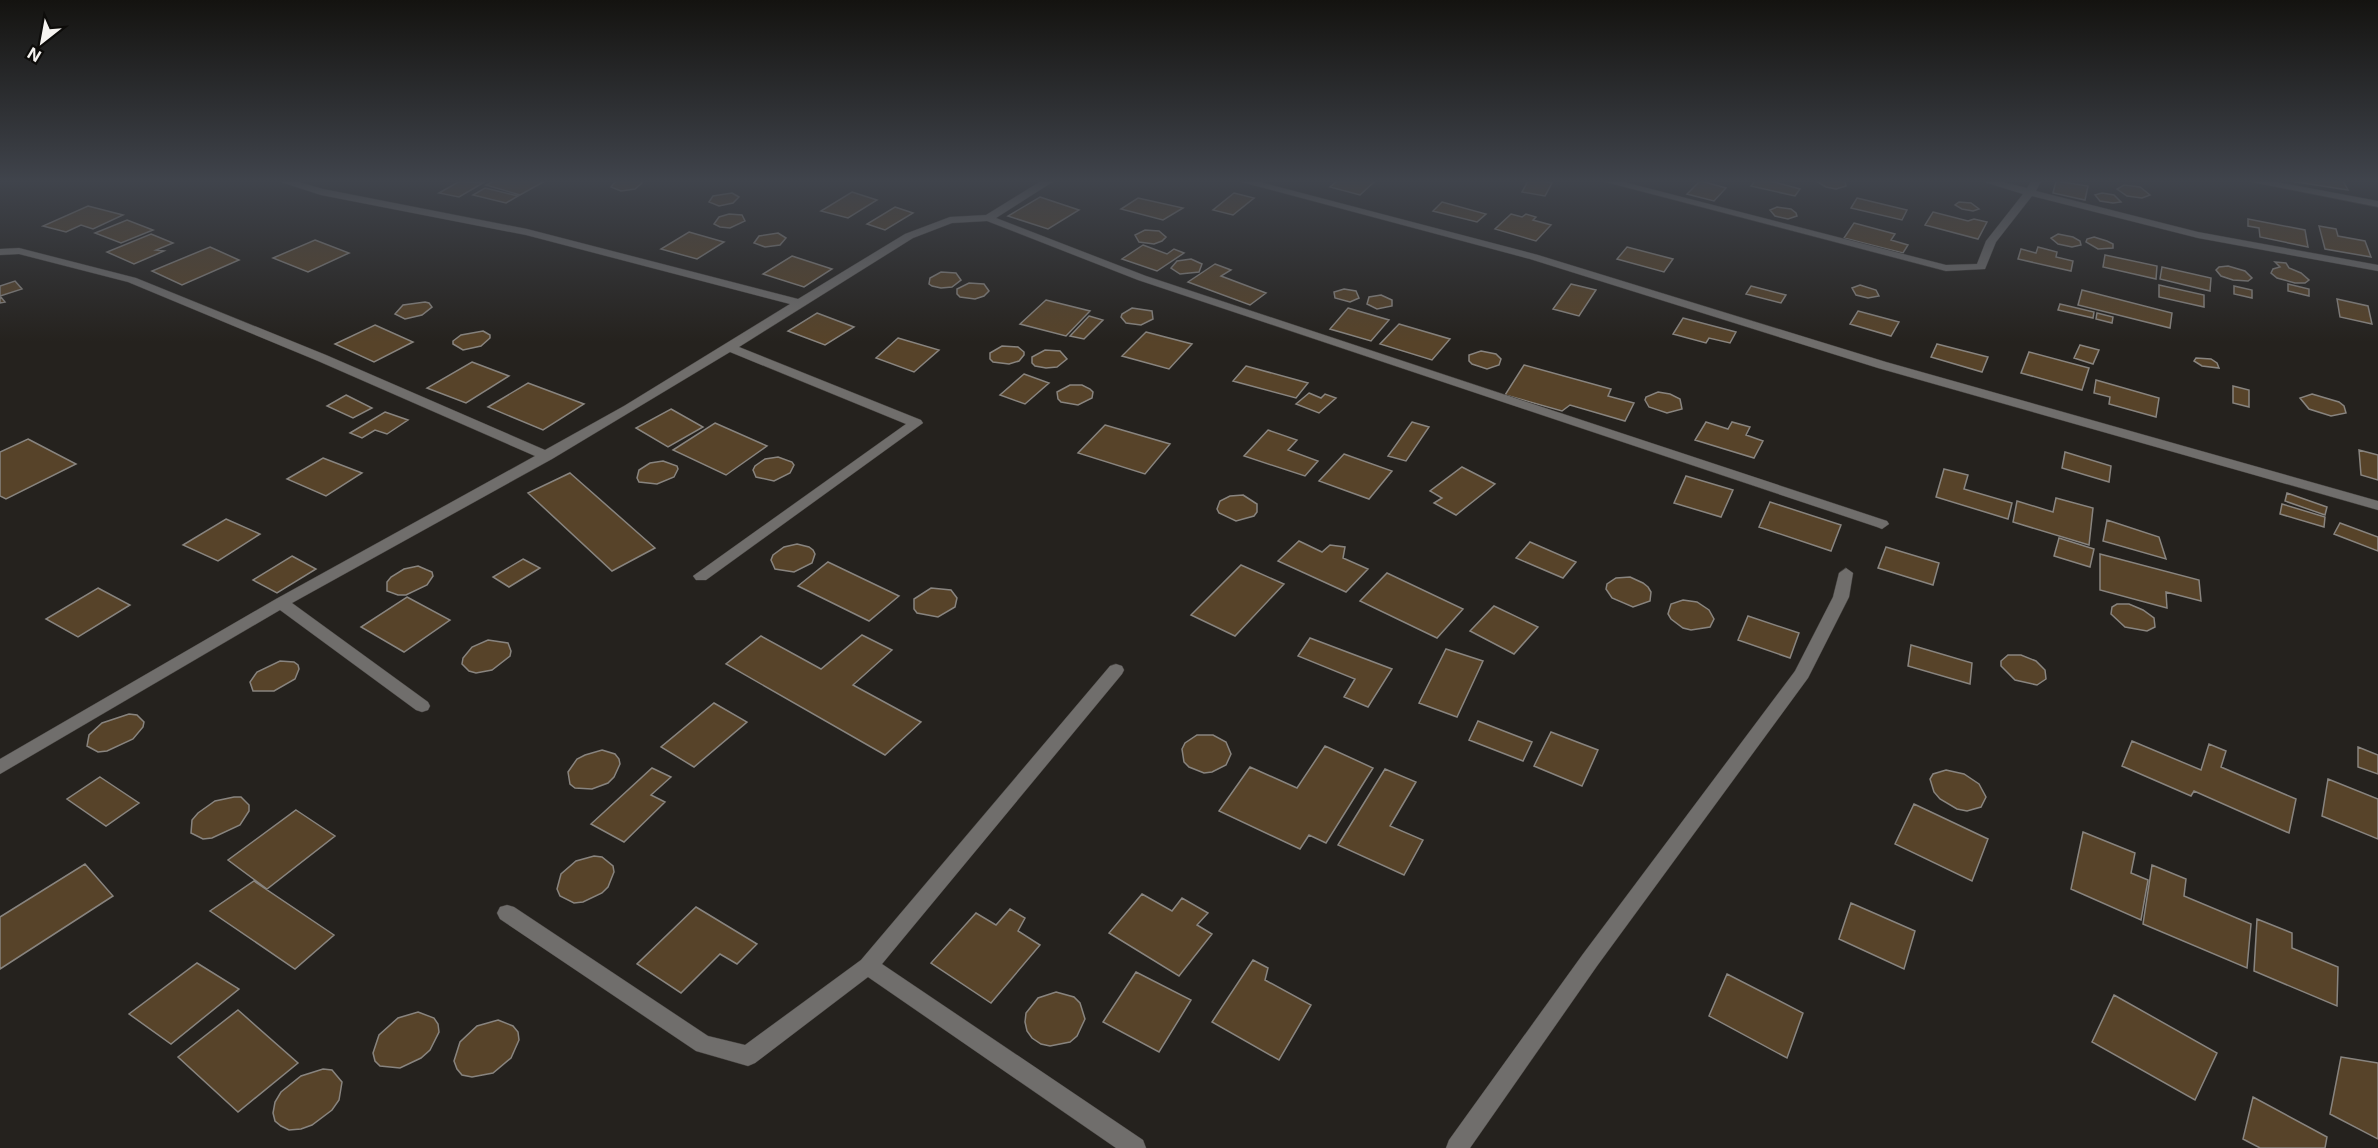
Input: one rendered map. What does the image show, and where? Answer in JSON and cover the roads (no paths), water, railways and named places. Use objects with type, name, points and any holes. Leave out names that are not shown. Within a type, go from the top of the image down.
[{"type":"street","points":[[537,235],[799,303]]},
{"type":"street","points":[[0,767],[281,603],[547,456],[913,235]]},
{"type":"street","points":[[1031,235],[1142,278],[1882,524]]},
{"type":"street","points":[[1448,235],[1534,257],[1882,365],[2378,506]]},
{"type":"street","points":[[1816,235],[1946,268],[1981,267],[1991,241],[1996,235]]},
{"type":"street","points":[[2196,235],[2378,268]]},
{"type":"street","points":[[0,252],[19,251],[132,280],[322,358],[547,456]]},
{"type":"street","points":[[701,576],[916,423],[729,347]]},
{"type":"street","points":[[1457,1148],[1590,960],[1802,674],[1841,597],[1845,573]]},
{"type":"street","points":[[281,603],[422,706]]},
{"type":"street","points":[[507,913],[703,1044],[748,1056],[867,966],[1116,670]]},
{"type":"street","points":[[867,966],[1135,1148]]}]
